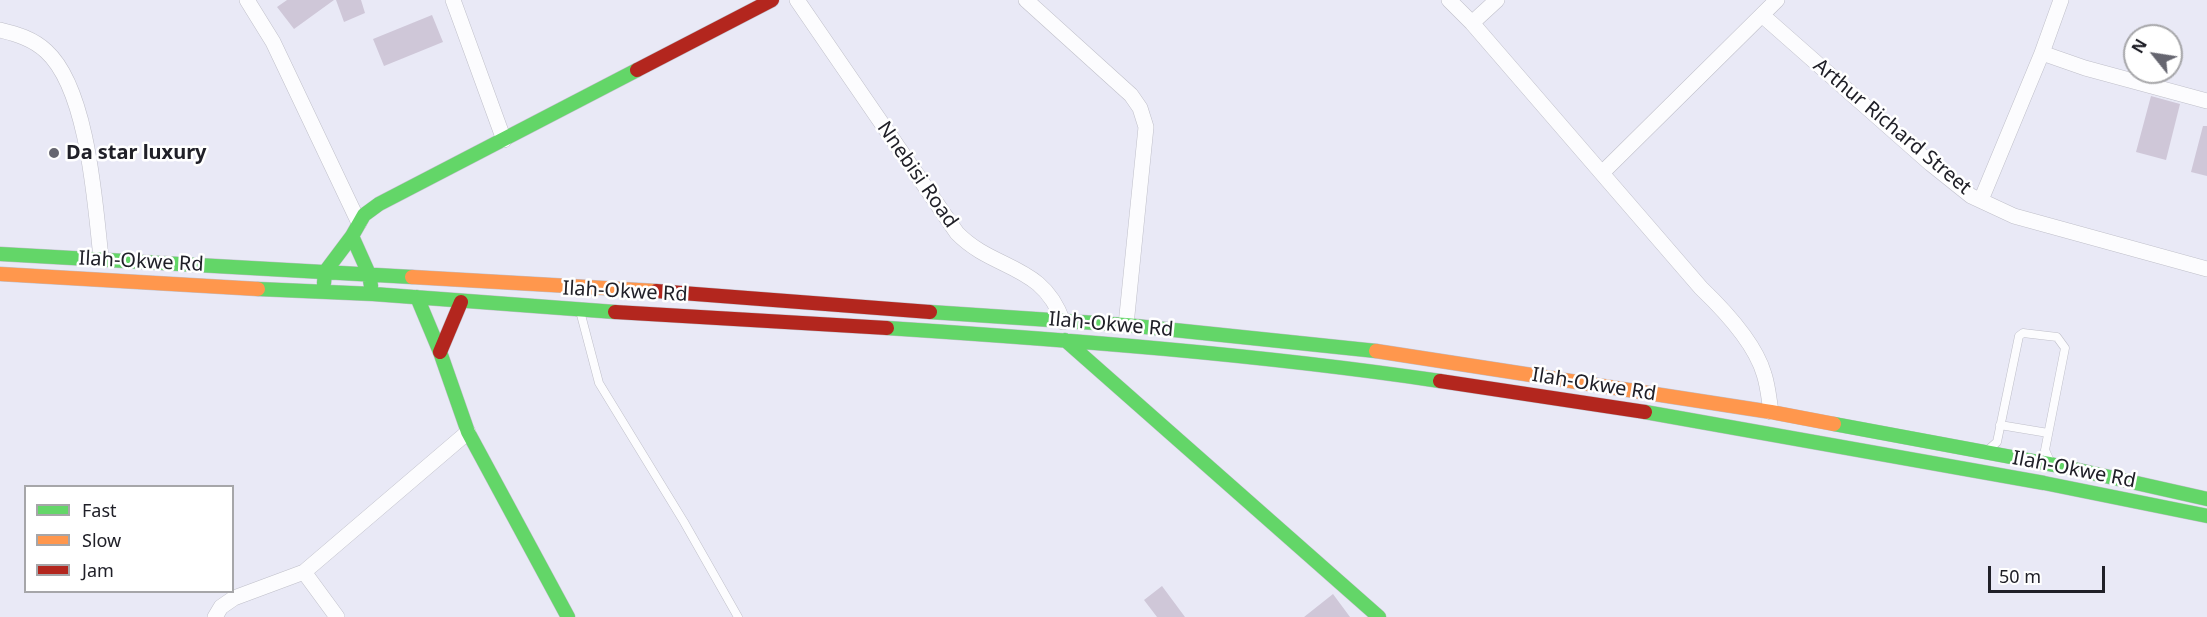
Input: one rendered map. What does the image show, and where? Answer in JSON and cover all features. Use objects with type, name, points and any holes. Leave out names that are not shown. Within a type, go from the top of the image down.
[{"type":"main road","points":[[323,293],[325,272],[364,215],[379,204],[772,0]]},
{"type":"main road","points":[[355,230],[373,294]]},
{"type":"main road","points":[[0,254],[727,295],[1126,325],[1353,348],[1771,411],[2052,464],[2207,499]]},
{"type":"main road","name":"Ilah-Okwe Rd","points":[[0,274],[373,294],[579,310],[749,318],[1065,340],[1352,368],[1602,405],[2044,483],[2207,516]]},
{"type":"main road","points":[[417,297],[440,352],[468,432],[568,617]]},
{"type":"main road","points":[[440,352],[460,302]]},
{"type":"main road","points":[[1065,340],[1379,617]]},
{"type":"street","points":[[247,0],[273,42],[355,230]]},
{"type":"street","points":[[453,0],[504,140]]},
{"type":"street","name":"Nnebisi Road","points":[[796,0],[957,233],[976,248],[1039,283],[1058,307],[1063,322]]},
{"type":"street","points":[[1026,0],[1131,95],[1140,108],[1146,127],[1126,325]]},
{"type":"street","points":[[1449,0],[1472,23],[1701,288],[1725,311],[1750,347],[1764,373],[1771,411]]},
{"type":"street","points":[[1472,23],[1497,0]]},
{"type":"street","points":[[1602,173],[1777,0]]},
{"type":"street","points":[[1981,200],[2042,53],[2061,0]]},
{"type":"street","name":"Arthur Richard Street","points":[[1762,15],[1931,164],[1971,196],[2014,216],[2207,269]]},
{"type":"street","points":[[0,30],[20,35],[33,42],[46,51],[63,70],[88,150],[101,258]]},
{"type":"street","points":[[2042,53],[2085,68],[2207,101]]},
{"type":"street","points":[[214,617],[221,607],[234,598],[304,572],[468,432]]},
{"type":"street","points":[[304,572],[336,617]]},
{"type":"lane","points":[[579,310],[599,383],[684,522],[738,617]]},
{"type":"lane","points":[[1986,452],[1996,442],[2019,336],[2023,333],[2057,337],[2065,348],[2045,450],[2052,464]]},
{"type":"lane","points":[[2000,425],[2048,434]]},
{"type":"building","points":[[287,0],[334,0],[294,29],[277,7]]},
{"type":"building","points":[[336,0],[361,0],[365,13],[344,22]]},
{"type":"building","points":[[432,15],[443,42],[384,66],[373,39]]},
{"type":"building","points":[[2151,96],[2180,104],[2166,160],[2136,152]]},
{"type":"building","points":[[2203,126],[2207,126],[2207,176],[2191,172]]},
{"type":"building","points":[[1162,586],[1185,617],[1157,617],[1144,600]]},
{"type":"building","points":[[1333,594],[1350,617],[1304,617]]},
{"type":"traffic: fast","points":[[324,283],[325,272],[352,236],[364,215],[379,204],[637,70]]},
{"type":"traffic: fast","points":[[352,236],[369,274],[371,286]]},
{"type":"traffic: fast","points":[[0,254],[412,277]]},
{"type":"traffic: fast","points":[[258,289],[373,294],[615,312]]},
{"type":"traffic: fast","points":[[417,297],[440,352],[468,432],[568,617]]},
{"type":"traffic: fast","points":[[930,312],[1126,325],[1376,351]]},
{"type":"traffic: fast","points":[[887,328],[1164,349],[1302,363],[1440,381]]},
{"type":"traffic: fast","points":[[1065,340],[1379,617]]},
{"type":"traffic: fast","points":[[1645,412],[2044,483],[2207,516]]},
{"type":"traffic: fast","points":[[1834,424],[2065,467],[2207,499]]},
{"type":"traffic: slow","points":[[0,274],[258,289]]},
{"type":"traffic: slow","points":[[412,277],[656,291]]},
{"type":"traffic: slow","points":[[1376,351],[1771,412],[1834,424]]},
{"type":"traffic: jam","points":[[637,70],[772,0]]},
{"type":"traffic: jam","points":[[656,291],[930,312]]},
{"type":"traffic: jam","points":[[440,352],[461,302]]},
{"type":"traffic: jam","points":[[615,312],[887,328]]},
{"type":"traffic: jam","points":[[1440,381],[1645,412]]},
{"type":"place","name":"Da star luxury","points":[[54,153]]}]
